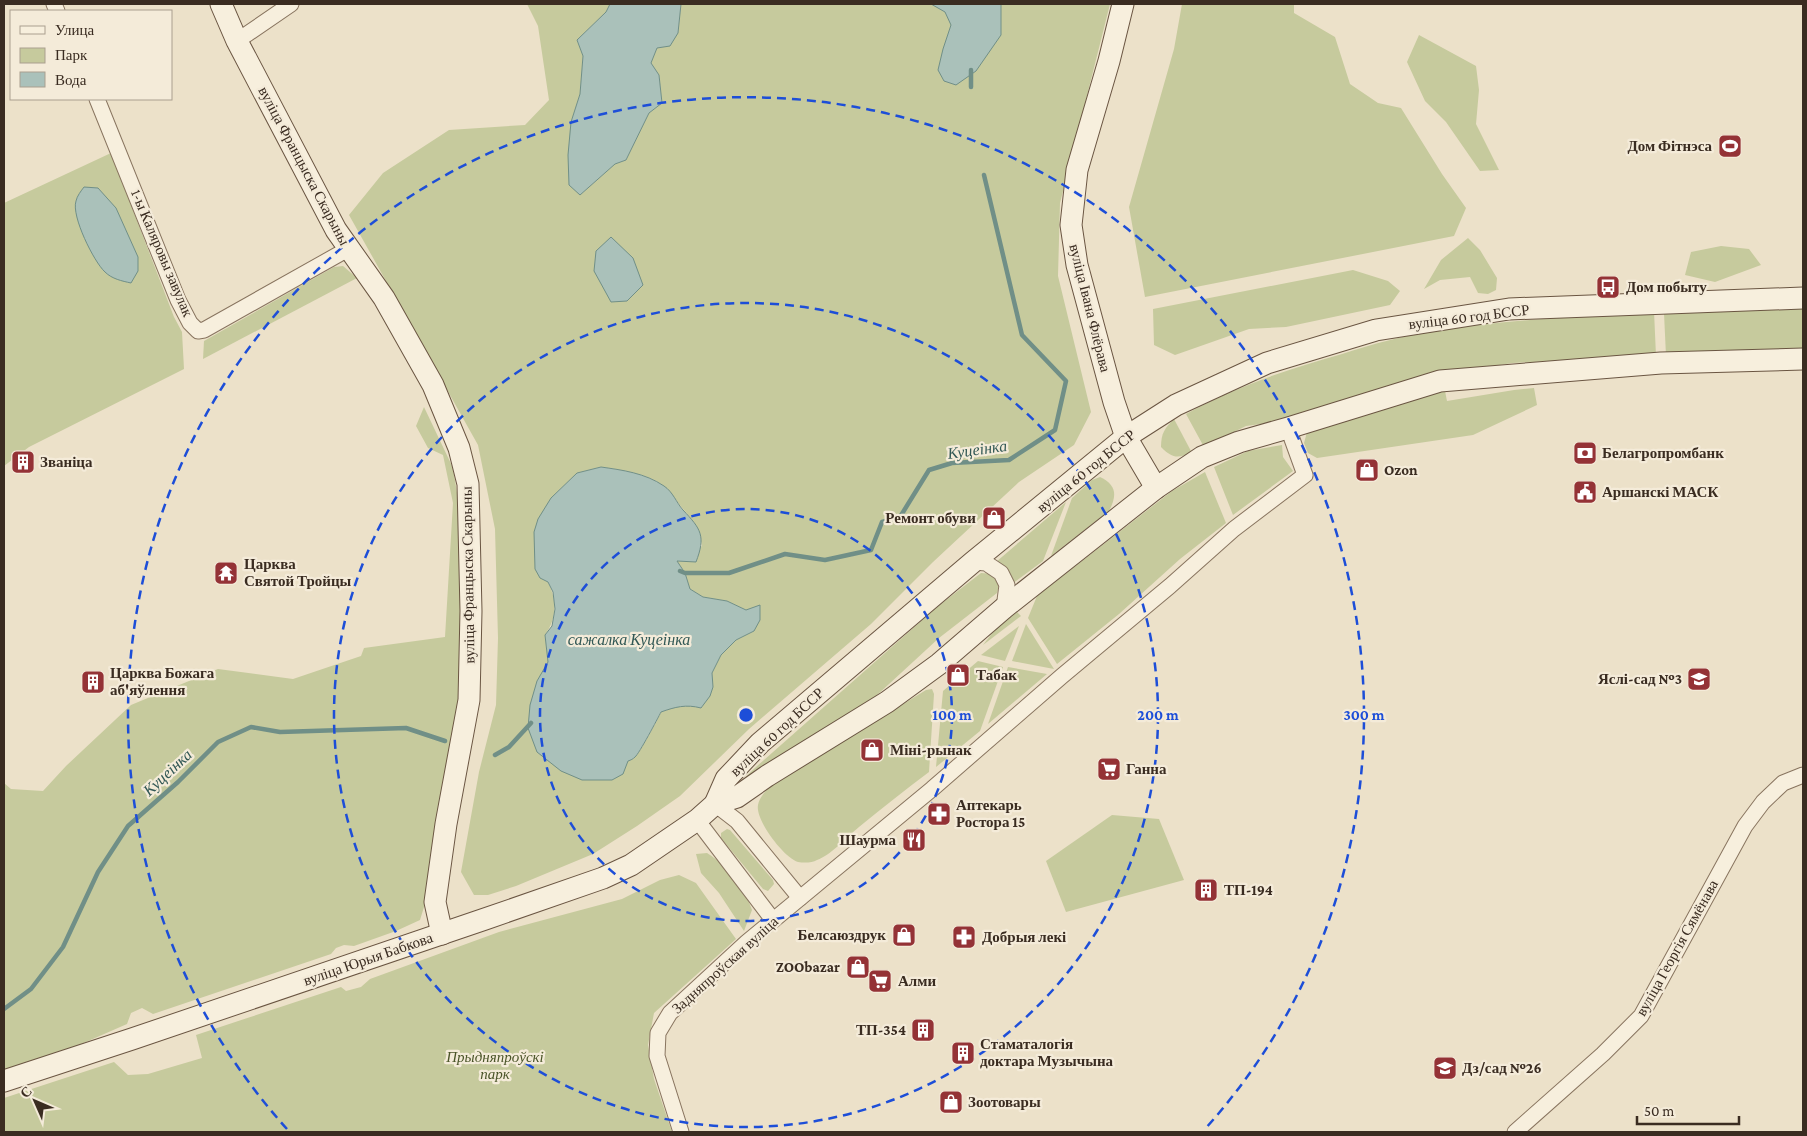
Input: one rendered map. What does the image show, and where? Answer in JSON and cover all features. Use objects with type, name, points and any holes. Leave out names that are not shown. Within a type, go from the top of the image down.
[{"type":"main road","name":"вуліца Францыска Скарыны","points":[[221,4],[237,41],[336,230],[384,298],[429,378],[459,448],[468,484],[471,611],[469,700],[446,824],[435,902],[442,934]]},
{"type":"main road","name":"вуліца Івана Флёрава","points":[[1123,4],[1109,61],[1077,170],[1071,225],[1077,265],[1114,402],[1126,437],[1156,488]]},
{"type":"main road","name":"вуліца 60 год БССР","points":[[716,804],[726,779],[760,743],[973,562],[1126,437],[1176,405],[1267,362],[1376,330],[1509,309],[1803,298]]},
{"type":"main road","name":"вуліца 60 год БССР","points":[[716,804],[737,797],[767,776],[887,702],[939,664],[1004,608],[1156,488],[1202,457],[1239,442],[1440,381],[1661,363],[1803,359]]},
{"type":"main road","name":"вуліца Юрыя Бабкова","points":[[4,1081],[603,878],[631,865],[716,804]]},
{"type":"street","points":[[237,41],[291,4]]},
{"type":"street","name":"1-ы Каляровы завулак","points":[[98,100],[178,300],[190,322],[198,331],[204,330],[348,249]]},
{"type":"street","name":"Задняпроўская вуліца","points":[[681,1132],[657,1056],[658,1033],[670,1013],[773,920],[932,789],[1062,676],[1165,591],[1234,529],[1305,475],[1288,428]]},
{"type":"street","points":[[973,562],[986,563],[1001,573],[1007,585],[1004,608]]},
{"type":"street","name":"вуліца Георгія Сямёнава","points":[[1515,1132],[1603,1054],[1641,1016],[1745,826],[1764,802],[1783,783],[1803,775]]},
{"type":"street","points":[[716,804],[737,821],[800,898]]},
{"type":"street","points":[[696,820],[773,920]]},
{"type":"green space","points":[[527,4],[610,4],[606,12],[577,40],[583,56],[580,94],[571,122],[580,195],[615,164],[626,160],[649,113],[662,103],[659,75],[651,63],[657,48],[678,33],[681,4],[1110,4],[1060,203],[1058,276],[1091,412],[1074,445],[1019,482],[933,562],[871,624],[749,729],[680,796],[593,854],[516,886],[488,895],[474,895],[461,872],[479,772],[496,705],[498,638],[495,529],[478,445],[349,215],[383,173],[449,130],[525,125],[549,100],[538,26]],"holes":[[[601,467],[644,476],[660,483],[666,488],[693,522],[701,540],[702,546],[677,561],[685,573],[690,589],[703,597],[727,601],[746,610],[754,631],[736,640],[721,655],[712,673],[713,687],[702,707],[681,706],[661,712],[637,754],[628,761],[537,681],[548,662],[545,635],[554,616],[553,595],[548,582],[551,498],[577,473]]]},
{"type":"green space","points":[[1182,4],[1294,4],[1294,13],[1335,37],[1350,84],[1378,103],[1401,108],[1442,174],[1466,208],[1454,236],[1145,297],[1129,207],[1174,49]]},
{"type":"green space","points":[[1419,35],[1476,66],[1479,90],[1476,124],[1499,170],[1480,171],[1446,122],[1425,101],[1407,62]]},
{"type":"green space","points":[[111,153],[174,317],[182,332],[184,369],[29,447],[4,466],[4,203]]},
{"type":"green space","points":[[1468,238],[1480,250],[1497,278],[1496,290],[1488,294],[1478,293],[1470,277],[1440,280],[1424,289],[1441,260]]},
{"type":"green space","points":[[1721,246],[1749,249],[1761,265],[1715,282],[1685,275],[1691,252]]},
{"type":"green space","points":[[343,266],[357,278],[203,359],[204,341],[334,267]]},
{"type":"green space","points":[[1353,270],[1388,281],[1400,291],[1390,305],[1286,327],[1249,329],[1175,355],[1154,345],[1153,309]]},
{"type":"green space","points":[[1803,306],[1803,349],[1666,356],[1664,313]]},
{"type":"green space","points":[[1654,311],[1656,356],[1512,363],[1428,377],[1276,422],[1246,426],[1204,447],[1186,414],[1223,395],[1282,372],[1413,334],[1492,324]]},
{"type":"green space","points":[[1534,388],[1537,405],[1473,435],[1317,458],[1308,453],[1304,443],[1307,432],[1367,410],[1445,391],[1447,401]]},
{"type":"green space","points":[[424,407],[453,468],[463,530],[463,680],[424,907],[420,920],[354,946],[344,945],[336,948],[331,954],[153,1014],[142,1008],[131,1013],[127,1024],[47,1059],[4,1072],[4,783],[11,789],[43,791],[66,766],[131,705],[218,669],[293,679],[361,656],[364,648],[445,637],[453,503],[443,455],[428,448],[416,426]]},
{"type":"green space","points":[[1174,419],[1192,453],[1175,456],[1169,454],[1161,447],[1164,431]]},
{"type":"green space","points":[[1282,445],[1283,457],[1293,471],[1233,515],[1214,467],[1248,451]]},
{"type":"green space","points":[[1205,472],[1226,523],[1180,559],[1119,614],[1057,664],[1028,618],[1037,596],[1172,491]]},
{"type":"green space","points":[[1100,477],[1110,484],[1114,491],[1109,511],[1051,556],[1072,498],[1092,480]]},
{"type":"green space","points":[[1066,502],[1043,561],[1012,584],[1007,571],[996,562]]},
{"type":"green space","points":[[981,573],[990,574],[996,579],[999,585],[997,593],[939,638],[876,696],[733,789],[937,607]]},
{"type":"green space","points":[[1017,612],[1021,616],[983,645],[997,627]]},
{"type":"green space","points":[[1026,624],[1054,669],[1012,661]]},
{"type":"green space","points":[[1019,626],[1005,661],[981,655]]},
{"type":"green space","points":[[978,661],[1003,667],[980,731],[936,767],[943,691]]},
{"type":"green space","points":[[1008,667],[1047,674],[988,724]]},
{"type":"green space","points":[[932,689],[934,694],[929,772],[822,858],[813,862],[798,862],[785,854],[766,829],[758,812],[758,805],[762,795],[770,786],[926,690]]},
{"type":"green space","points":[[1112,815],[1159,819],[1184,880],[1066,912],[1046,861]]},
{"type":"green space","points":[[727,829],[730,830],[773,880],[774,884],[768,891],[763,889],[721,838],[721,833]]},
{"type":"green space","points":[[707,853],[735,877],[744,892],[752,910],[744,931],[719,893],[701,873],[696,854]]},
{"type":"green space","name":"Прыдняпроўскі парк","points":[[679,875],[696,883],[736,939],[654,1013],[648,1045],[654,1079],[672,1132],[4,1132],[4,1098],[114,1062],[128,1075],[148,1074],[202,1058],[196,1035],[341,987],[346,991],[361,987],[370,979],[499,932],[622,899],[660,880]]},
{"type":"water","points":[[610,4],[681,4],[678,33],[670,46],[657,48],[651,63],[659,75],[662,103],[649,113],[626,160],[615,164],[580,195],[569,185],[568,155],[571,122],[580,94],[583,56],[577,40],[606,12]]},
{"type":"water","points":[[931,4],[1001,4],[1001,35],[976,71],[956,85],[944,81],[938,70],[951,25],[945,12]]},
{"type":"water","points":[[84,187],[98,188],[116,208],[138,257],[138,271],[131,283],[117,279],[100,267],[84,238],[75,208],[77,197]]},
{"type":"water","points":[[611,237],[633,258],[643,285],[627,301],[611,302],[594,271],[596,251]]},
{"type":"water","name":"сажалка Куцеінка","points":[[601,467],[641,475],[667,488],[694,522],[700,533],[701,546],[696,562],[677,561],[685,573],[690,589],[703,597],[727,601],[746,610],[760,605],[760,620],[754,631],[736,640],[721,655],[712,673],[713,687],[710,696],[701,708],[690,706],[661,712],[637,754],[628,761],[623,774],[612,780],[582,780],[561,771],[537,752],[528,728],[530,705],[537,681],[548,662],[545,635],[552,626],[555,609],[553,592],[548,582],[540,578],[535,569],[534,532],[538,519],[551,498],[577,473]]},
{"type":"waterway","points":[[971,70],[971,87]]},
{"type":"waterway","name":"Куцеінка","points":[[680,571],[685,573],[729,573],[785,554],[825,560],[871,550],[882,522],[900,517],[929,470],[952,463],[1009,460],[1055,430],[1066,381],[1022,335],[984,175]]},
{"type":"waterway","name":"Куцеінка","points":[[495,755],[509,747],[531,723]]},
{"type":"waterway","name":"Куцеінка","points":[[4,1009],[31,989],[63,947],[98,872],[128,826],[178,782],[218,742],[251,727],[280,732],[406,728],[445,741]]},
{"type":"place","name":"Дом Фітнэса","points":[[1730,146]]},
{"type":"place","name":"Дом побыту","points":[[1608,287]]},
{"type":"place","name":"Белагропромбанк","points":[[1585,453]]},
{"type":"place","name":"Званіца","points":[[23,462]]},
{"type":"place","name":"Ozon","points":[[1367,470]]},
{"type":"place","name":"Аршанскі МАСК","points":[[1585,492]]},
{"type":"place","name":"Ремонт обуви","points":[[994,518]]},
{"type":"place","name":"Царква Святой Тройцы","points":[[226,573]]},
{"type":"place","name":"Табак","points":[[958,675]]},
{"type":"place","name":"Яслі-сад №3","points":[[1699,679]]},
{"type":"place","name":"Царква Божага аб'яўлення","points":[[93,682]]},
{"type":"place","name":"Міні-рынак","points":[[872,750]]},
{"type":"place","name":"Ганна","points":[[1109,769]]},
{"type":"place","name":"Аптекарь Ростора 15","points":[[939,814]]},
{"type":"place","name":"Шаурма","points":[[914,840]]},
{"type":"place","name":"ТП-194","points":[[1206,890]]},
{"type":"place","name":"Белсаюздрук","points":[[904,935]]},
{"type":"place","name":"Добрыя лекі","points":[[964,937]]},
{"type":"place","name":"ZOObazar","points":[[858,967]]},
{"type":"place","name":"Алми","points":[[880,981]]},
{"type":"place","name":"ТП-354","points":[[923,1030]]},
{"type":"place","name":"Стаматалогія доктара Музычына","points":[[963,1053]]},
{"type":"place","name":"Дз/сад №26","points":[[1445,1068]]},
{"type":"place","name":"Зоотовары","points":[[951,1102]]}]
